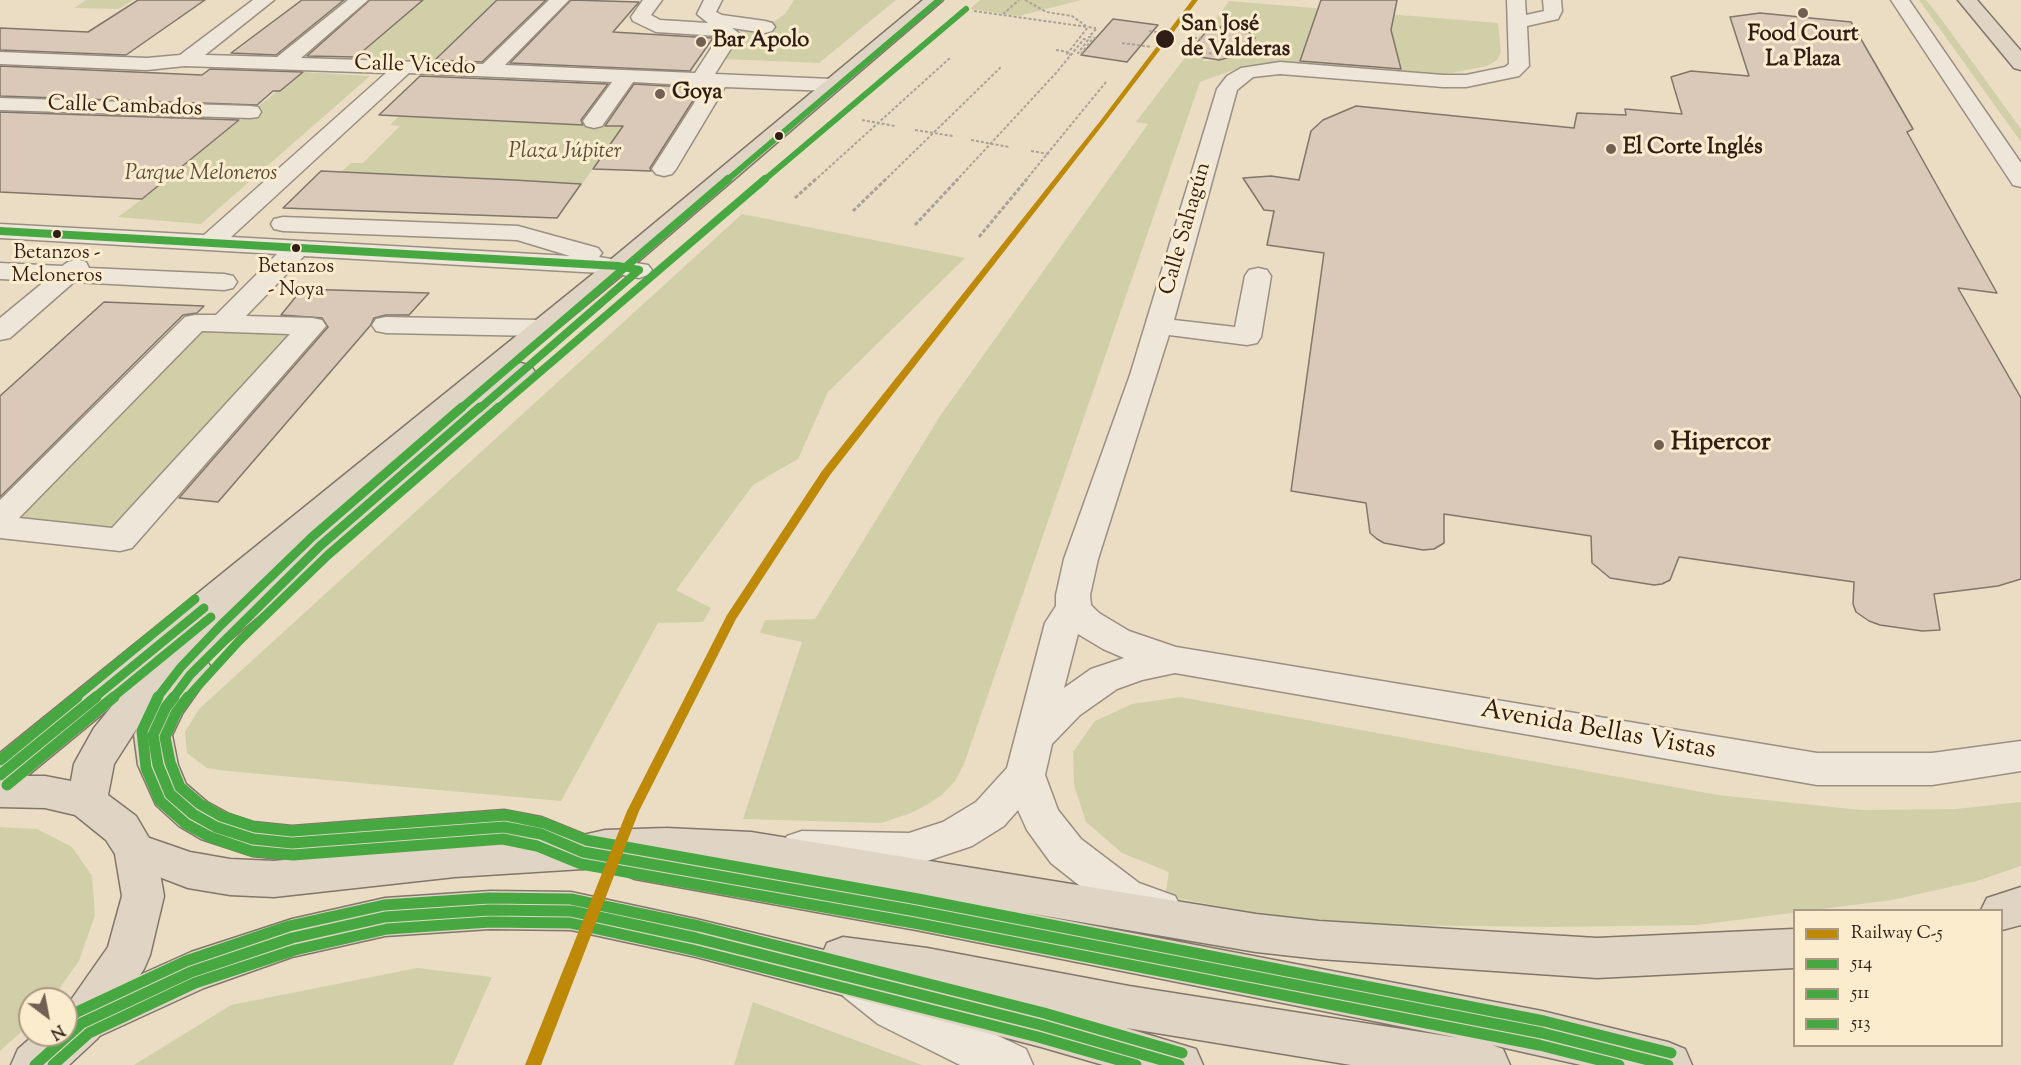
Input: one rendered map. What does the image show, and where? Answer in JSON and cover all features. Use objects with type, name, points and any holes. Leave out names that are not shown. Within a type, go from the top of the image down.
[{"type":"main road","points":[[934,0],[831,85],[320,546],[230,633],[190,675],[166,707],[153,735],[158,765],[170,794],[193,814],[216,827],[254,839],[292,843],[504,827],[541,834],[583,852],[916,910],[1542,1033],[1668,1065]]},
{"type":"main road","points":[[1967,0],[2021,64]]},
{"type":"main road","points":[[0,775],[38,746],[540,328],[628,268],[966,5]]},
{"type":"main road","points":[[87,801],[94,764],[108,738],[132,707],[185,657],[320,546]]},
{"type":"main road","points":[[0,791],[45,792],[87,801],[121,828],[135,850],[143,896],[128,956],[82,1023],[35,1065]]},
{"type":"main road","points":[[135,850],[188,870],[230,877],[274,879],[455,859],[583,852],[604,847],[666,845],[751,849],[1257,933],[1319,940],[1597,958],[1793,949]]},
{"type":"main road","points":[[2003,910],[2021,906]]},
{"type":"main road","points":[[82,1023],[190,972],[291,938],[385,917],[490,910],[571,911],[696,938],[853,977],[1041,1025],[1179,1065]]},
{"type":"main road","points":[[696,938],[927,968],[1128,1007],[1486,1065]]},
{"type":"street","points":[[185,60],[265,0]]},
{"type":"street","points":[[282,63],[358,0]]},
{"type":"street","points":[[488,70],[560,0]]},
{"type":"street","points":[[653,0],[640,17],[656,26],[719,29],[730,34],[710,80],[664,169]]},
{"type":"street","points":[[713,0],[706,14],[717,20],[765,27]]},
{"type":"street","points":[[1516,10],[1536,20],[1551,15],[1552,0]]},
{"type":"street","points":[[1900,0],[2021,180]]},
{"type":"street","name":"Calle Sahagún","points":[[1074,608],[1073,595],[1081,559],[1137,398],[1227,89],[1234,80],[1245,74],[1280,68],[1458,81],[1498,76],[1512,72],[1519,66],[1516,10]]},
{"type":"street","name":"Calle Vicedo","points":[[0,58],[147,64],[185,60],[282,63],[831,85]]},
{"type":"street","points":[[211,242],[404,67]]},
{"type":"street","points":[[594,121],[627,76]]},
{"type":"street","name":"Calle Cambados","points":[[0,104],[250,112]]},
{"type":"street","points":[[235,222],[518,234],[580,249],[628,268]]},
{"type":"street","points":[[0,231],[116,236],[628,268]]},
{"type":"street","points":[[0,332],[116,236]]},
{"type":"street","points":[[224,323],[297,247]]},
{"type":"street","points":[[0,271],[224,282]]},
{"type":"street","points":[[1159,326],[1247,337],[1258,276]]},
{"type":"street","points":[[0,519],[195,322],[312,326],[120,540],[0,528]]},
{"type":"street","points":[[386,325],[540,328]]},
{"type":"street","points":[[1176,660],[1140,650],[1116,640],[1086,622],[1074,608],[1064,623],[1029,757],[1041,818],[1066,851],[1124,896],[1192,921]]},
{"type":"street","points":[[751,849],[909,849],[957,834],[990,814],[1067,705],[1104,679],[1138,667],[1176,660]]},
{"type":"street","name":"Avenida Bellas Vistas","points":[[1176,660],[1817,769],[1932,769],[2021,756]]},
{"type":"street","points":[[853,977],[894,1009],[1010,1065]]},
{"type":"path","points":[[1002,15],[1019,0]]},
{"type":"path","points":[[1025,0],[1046,12],[1072,16],[1088,27]]},
{"type":"path","points":[[915,225],[1070,53],[1084,39],[1088,40],[1078,53],[1081,54],[1095,38],[1089,37],[1096,28],[1002,15],[966,5]]},
{"type":"path","points":[[1070,53],[1088,27]]},
{"type":"path","points":[[1149,31],[1163,33]]},
{"type":"path","points":[[1189,37],[1204,39]]},
{"type":"path","points":[[1179,49],[1214,54],[1222,42]]},
{"type":"path","points":[[1122,43],[1152,47]]},
{"type":"path","points":[[1056,50],[1070,53]]},
{"type":"path","points":[[795,198],[951,57]]},
{"type":"path","points":[[853,211],[1002,66]]},
{"type":"path","points":[[979,237],[1106,82]]},
{"type":"path","points":[[862,120],[895,126]]},
{"type":"path","points":[[915,130],[953,136]]},
{"type":"path","points":[[971,140],[1010,147]]},
{"type":"path","points":[[1030,151],[1049,154]]},
{"type":"green space","points":[[86,0],[133,0],[119,9],[74,8]]},
{"type":"green space","points":[[422,0],[497,0],[435,61],[356,57]]},
{"type":"green space","points":[[794,0],[896,0],[819,63],[723,59],[748,20],[775,21],[785,14]]},
{"type":"green space","points":[[980,0],[1081,0],[1019,16],[970,9]]},
{"type":"green space","points":[[1919,0],[1926,0],[1939,16],[2021,129],[2021,142]]},
{"type":"green space","points":[[1229,1],[1498,23],[1501,52],[1497,60],[1487,66],[1451,73],[1428,75],[1270,64],[1244,66],[1200,82],[964,764],[955,781],[942,795],[928,804],[911,813],[881,823],[743,819],[802,642],[760,633],[765,620],[815,619],[940,416],[1148,124],[1136,122],[1187,55],[1204,58],[1203,61],[1224,60],[1240,55],[1245,49],[1252,38],[1240,24],[1227,20],[1219,29],[1209,28]]},
{"type":"green space","name":"Parque Meloneros","points":[[302,72],[370,76],[201,224],[118,217],[149,194],[35,133],[215,140]]},
{"type":"green space","name":"Plaza Júpiter","points":[[399,116],[623,126],[582,184],[341,172],[351,163],[363,163],[400,126],[390,125]]},
{"type":"green space","points":[[742,214],[965,258],[828,392],[798,459],[753,485],[676,590],[711,608],[703,622],[658,623],[561,801],[227,771],[207,768],[187,753],[185,732],[199,709]]},
{"type":"green space","points":[[194,322],[313,325],[119,542],[0,518]]},
{"type":"green space","points":[[1180,697],[1718,795],[1861,810],[1955,809],[2021,802],[2021,866],[1977,881],[1892,900],[1822,909],[1793,909],[1793,913],[1698,925],[1556,927],[1392,925],[1271,916],[1165,896],[1169,872],[1122,853],[1086,822],[1074,785],[1073,752],[1095,721],[1132,704]]},
{"type":"green space","points":[[0,827],[37,829],[72,847],[92,876],[95,915],[79,961],[61,987],[18,987],[18,1035],[0,1051]]},
{"type":"green space","points":[[417,968],[492,977],[453,1065],[134,1065],[231,1005]]},
{"type":"green space","points":[[753,1002],[922,1065],[734,1065]]},
{"type":"building","points":[[138,0],[205,0],[126,55],[0,50],[0,28],[88,32]]},
{"type":"building","points":[[302,0],[344,0],[276,55],[231,53]]},
{"type":"building","points":[[370,0],[423,0],[356,57],[307,56]]},
{"type":"building","points":[[497,0],[546,0],[482,62],[435,60]]},
{"type":"building","points":[[571,0],[639,2],[613,32],[713,38],[690,71],[510,63]]},
{"type":"building","points":[[1321,0],[1397,0],[1391,30],[1401,69],[1300,61]]},
{"type":"building","name":"Hipercor","points":[[1760,13],[1851,22],[1913,129],[1907,132],[1997,293],[1958,288],[2021,398],[2021,579],[1998,586],[1934,594],[1940,630],[1922,631],[1880,625],[1856,612],[1853,604],[1854,582],[1679,557],[1670,580],[1662,584],[1654,585],[1610,578],[1592,563],[1591,536],[1444,514],[1444,543],[1434,549],[1423,550],[1384,543],[1377,539],[1370,533],[1366,503],[1291,491],[1324,253],[1267,245],[1274,211],[1264,210],[1243,178],[1271,176],[1299,180],[1311,131],[1323,120],[1356,106],[1574,128],[1577,113],[1626,115],[1625,109],[1682,114],[1671,77],[1691,71],[1749,76],[1730,17]]},
{"type":"building","points":[[1113,19],[1158,25],[1127,62],[1081,55]]},
{"type":"building","points":[[1227,20],[1240,24],[1255,38],[1240,55],[1219,60],[1187,55],[1209,28],[1219,29]]},
{"type":"building","points":[[0,66],[202,75],[210,69],[303,72],[280,91],[273,91],[257,105],[0,96]]},
{"type":"building","points":[[420,76],[608,84],[581,120],[583,125],[379,115]]},
{"type":"building","points":[[634,84],[701,88],[650,168],[651,171],[593,169],[623,126],[605,126]]},
{"type":"building","points":[[0,112],[239,120],[142,199],[0,192]]},
{"type":"building","points":[[321,171],[581,184],[557,218],[283,208]]},
{"type":"building","points":[[302,289],[429,293],[409,315],[386,315],[374,318],[370,326],[218,502],[179,498],[328,327],[322,318],[281,315]]},
{"type":"building","points":[[104,302],[204,306],[197,313],[183,315],[0,497],[0,396]]},
{"type":"rail line","name":"C-5","points":[[533,1065],[633,811],[731,618],[826,473],[1103,121],[1195,0]]},
{"type":"transit line","name":"511","points":[[939,0],[631,261],[312,537],[221,625],[181,667],[156,700],[142,731],[146,768],[160,801],[186,824],[210,837],[251,851],[293,855],[503,839],[537,846],[581,864],[914,923],[1539,1045],[1619,1065]]},
{"type":"transit line","name":"513","points":[[966,9],[647,279],[328,555],[239,641],[199,683],[176,713],[165,737],[170,762],[180,787],[200,804],[221,816],[255,827],[292,831],[506,815],[544,823],[586,840],[918,899],[1544,1021],[1671,1053]]},
{"type":"transit line","name":"514","points":[[0,231],[618,266],[639,270]]},
{"type":"transit line","name":"514","points":[[639,270],[320,546],[190,675],[166,707],[153,735],[158,765],[170,794],[193,814],[216,827],[253,839],[292,843],[504,827],[541,834],[583,852],[916,911],[1542,1033],[1668,1065]]},
{"type":"transit line","name":"513","points":[[0,760],[195,599]]},
{"type":"transit line","name":"514","points":[[0,775],[204,608]]},
{"type":"transit line","name":"511","points":[[7,785],[211,617]]},
{"type":"transit line","name":"513","points":[[78,1012],[186,961],[289,926],[384,905],[489,898],[571,899],[699,926],[1044,1013],[1182,1053]]},
{"type":"transit line","name":"514","points":[[35,1065],[82,1023],[191,972],[292,938],[385,917],[490,910],[571,911],[696,938],[1041,1025],[1179,1065]]},
{"type":"transit line","name":"511","points":[[53,1065],[89,1033],[195,983],[295,950],[387,929],[490,922],[570,923],[693,950],[1038,1037],[1136,1065]]},
{"type":"place","name":"Food Court La Plaza","points":[[1803,13]]},
{"type":"place","name":"San José de Valderas","points":[[1165,39]]},
{"type":"place","name":"Bar Apolo","points":[[701,42]]},
{"type":"place","name":"Goya","points":[[660,94]]},
{"type":"place","name":"El Corte Inglés","points":[[1611,149]]},
{"type":"place","name":"Betanzos - Meloneros","points":[[57,234]]},
{"type":"place","name":"Betanzos - Noya","points":[[296,248]]},
{"type":"place","name":"Hipercor","points":[[1659,445]]}]
